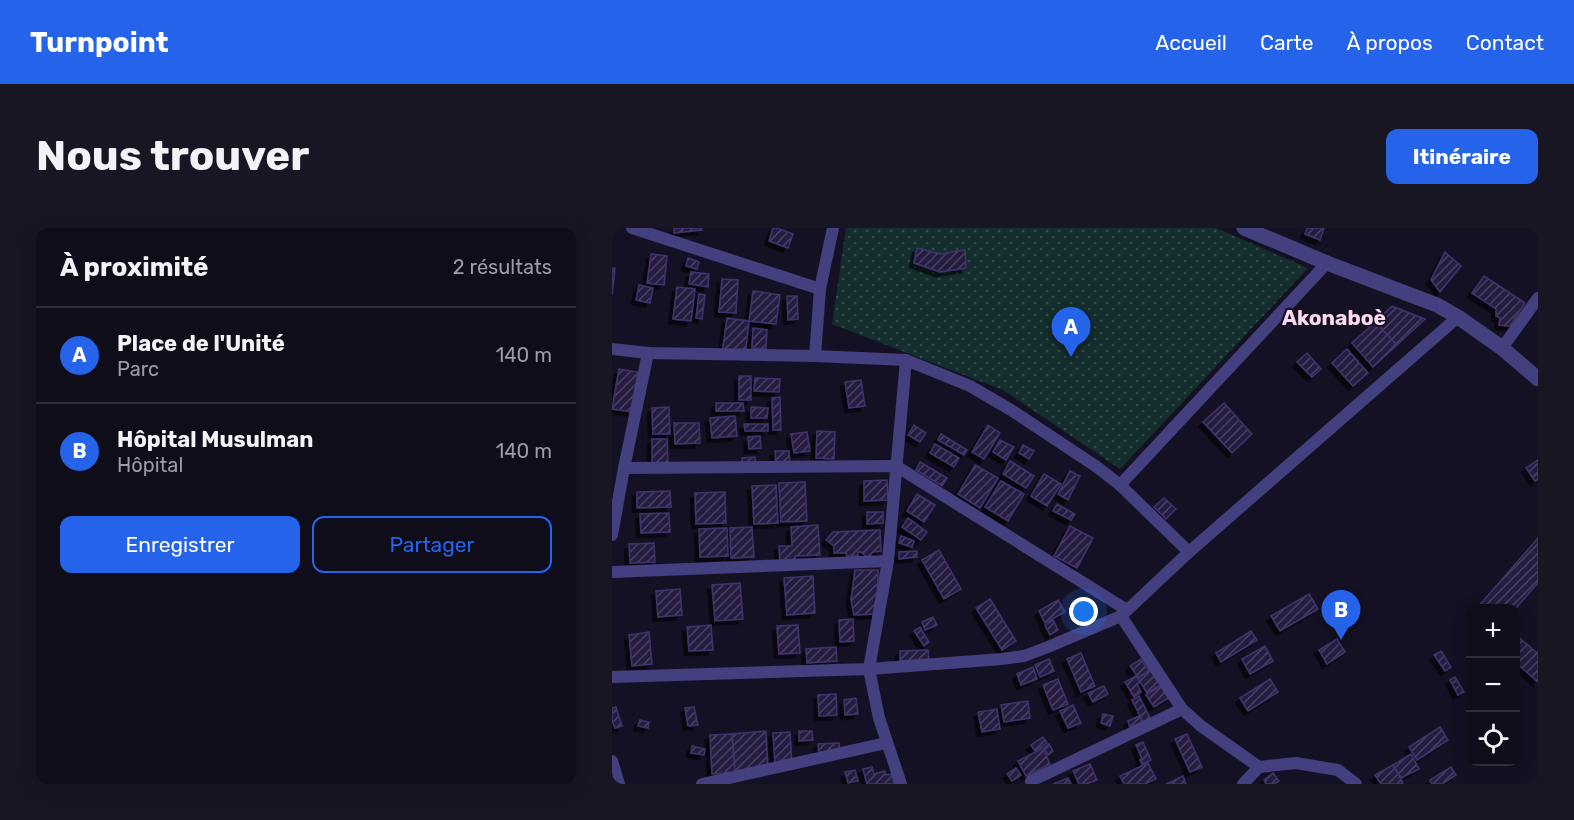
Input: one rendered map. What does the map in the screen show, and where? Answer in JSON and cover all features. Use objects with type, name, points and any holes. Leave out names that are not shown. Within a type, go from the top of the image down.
[{"type":"street","points":[[632,228],[820,289]]},
{"type":"street","points":[[815,356],[820,289],[833,228]]},
{"type":"street","points":[[1244,228],[1437,305],[1502,348],[1538,379]]},
{"type":"street","points":[[1119,484],[1327,263]]},
{"type":"street","points":[[1502,348],[1538,297]]},
{"type":"street","points":[[612,677],[868,669],[1024,656],[1124,613],[1189,552],[1458,317]]},
{"type":"street","points":[[612,349],[648,353],[906,360],[970,386],[1011,410],[1097,467],[1119,484],[1189,552]]},
{"type":"street","points":[[612,535],[648,353]]},
{"type":"street","points":[[901,784],[886,743],[868,669],[888,561],[906,360]]},
{"type":"street","points":[[624,468],[896,466],[1124,613],[1182,709],[1201,726],[1259,767]]},
{"type":"street","points":[[612,572],[888,561]]},
{"type":"street","points":[[1031,781],[1182,709]]},
{"type":"street","points":[[702,784],[886,743]]},
{"type":"street","points":[[612,760],[619,784]]},
{"type":"street","points":[[1243,784],[1259,767],[1296,763],[1338,770],[1356,784]]},
{"type":"green space","points":[[846,228],[1216,228],[1308,268],[1120,469],[1003,390],[832,324]]},
{"type":"building","points":[[674,228],[701,228],[702,230],[674,233]]},
{"type":"building","points":[[773,228],[793,234],[788,248],[769,241]]},
{"type":"building","points":[[1307,228],[1324,228],[1320,240],[1305,234]]},
{"type":"building","points":[[917,248],[941,254],[965,250],[966,268],[940,272],[914,263]]},
{"type":"building","points":[[1445,252],[1461,266],[1440,292],[1431,280]]},
{"type":"building","points":[[651,254],[667,256],[664,285],[647,283]]},
{"type":"building","points":[[688,258],[699,262],[697,269],[686,266]]},
{"type":"building","points":[[612,268],[615,268],[612,295]]},
{"type":"building","points":[[691,272],[709,274],[708,287],[689,284]]},
{"type":"building","points":[[1484,276],[1525,303],[1510,326],[1499,325],[1500,318],[1496,316],[1496,309],[1472,293]]},
{"type":"building","points":[[722,279],[738,280],[736,313],[719,312]]},
{"type":"building","points":[[639,285],[653,288],[650,303],[636,300]]},
{"type":"building","points":[[677,287],[695,289],[691,321],[673,319]]},
{"type":"building","points":[[753,291],[780,295],[776,324],[749,321]]},
{"type":"building","points":[[699,294],[705,295],[702,319],[696,318]]},
{"type":"building","points":[[787,296],[797,296],[798,319],[788,320]]},
{"type":"building","points":[[1392,306],[1425,319],[1397,345],[1375,322]]},
{"type":"building","points":[[727,318],[749,321],[745,356],[722,354]]},
{"type":"building","points":[[1375,322],[1397,345],[1373,367],[1352,343]]},
{"type":"building","points":[[753,328],[767,330],[766,349],[752,348]]},
{"type":"building","points":[[1347,349],[1368,373],[1353,386],[1332,363]]},
{"type":"building","points":[[1307,353],[1321,369],[1312,377],[1297,362]]},
{"type":"building","points":[[619,369],[638,372],[632,412],[612,409]]},
{"type":"building","points":[[739,376],[751,376],[751,400],[739,400]]},
{"type":"building","points":[[755,378],[780,379],[779,392],[754,391]]},
{"type":"building","points":[[861,380],[865,406],[849,408],[845,382]]},
{"type":"building","points":[[780,397],[781,430],[773,430],[772,398]]},
{"type":"building","points":[[716,403],[743,403],[744,411],[716,411]]},
{"type":"building","points":[[1224,403],[1252,434],[1232,453],[1203,422]]},
{"type":"building","points":[[669,407],[670,434],[653,434],[652,408]]},
{"type":"building","points":[[751,407],[768,408],[767,418],[751,418]]},
{"type":"building","points":[[735,416],[737,436],[712,438],[710,418]]},
{"type":"building","points":[[674,423],[699,423],[700,443],[675,444]]},
{"type":"building","points":[[744,424],[768,424],[768,431],[745,431]]},
{"type":"building","points":[[914,425],[926,433],[920,442],[908,435]]},
{"type":"building","points":[[988,425],[1000,433],[984,459],[972,452]]},
{"type":"building","points":[[817,431],[835,432],[834,459],[816,458]]},
{"type":"building","points":[[807,432],[810,451],[794,453],[791,434]]},
{"type":"building","points":[[941,434],[967,450],[964,455],[938,440]]},
{"type":"building","points":[[760,436],[761,448],[749,449],[748,437]]},
{"type":"building","points":[[652,439],[667,439],[668,464],[652,465]]},
{"type":"building","points":[[1000,440],[1014,447],[1006,460],[993,452]]},
{"type":"building","points":[[935,444],[959,458],[954,467],[930,453]]},
{"type":"building","points":[[1023,445],[1034,451],[1029,459],[1019,453]]},
{"type":"building","points":[[775,451],[789,451],[790,466],[776,467]]},
{"type":"building","points":[[755,457],[756,464],[742,466],[742,458]]},
{"type":"building","points":[[1538,460],[1538,479],[1535,481],[1526,468]]},
{"type":"building","points":[[1010,461],[1034,476],[1026,488],[1003,474]]},
{"type":"building","points":[[920,462],[947,478],[942,486],[916,470]]},
{"type":"building","points":[[975,465],[998,478],[980,508],[958,494]]},
{"type":"building","points":[[1070,471],[1080,476],[1068,500],[1058,494]]},
{"type":"building","points":[[1044,474],[1061,484],[1047,506],[1031,496]]},
{"type":"building","points":[[887,480],[888,500],[864,501],[864,481]]},
{"type":"building","points":[[1001,481],[1024,494],[1008,521],[985,507]]},
{"type":"building","points":[[805,482],[807,521],[781,522],[779,483]]},
{"type":"building","points":[[776,485],[778,523],[754,524],[752,486]]},
{"type":"building","points":[[670,491],[671,507],[637,508],[637,492]]},
{"type":"building","points":[[725,492],[726,523],[696,524],[695,493]]},
{"type":"building","points":[[917,494],[935,505],[924,522],[907,511]]},
{"type":"building","points":[[1164,498],[1176,509],[1166,519],[1154,507]]},
{"type":"building","points":[[1057,504],[1075,514],[1071,520],[1053,511]]},
{"type":"building","points":[[867,512],[883,512],[883,523],[867,524]]},
{"type":"building","points":[[669,513],[670,532],[641,533],[640,514]]},
{"type":"building","points":[[908,518],[927,532],[921,540],[902,527]]},
{"type":"building","points":[[818,525],[820,555],[795,556],[796,563],[780,563],[779,546],[792,546],[791,527]]},
{"type":"building","points":[[1070,526],[1093,538],[1077,568],[1054,556]]},
{"type":"building","points":[[752,527],[754,557],[731,558],[730,528]]},
{"type":"building","points":[[727,528],[728,556],[700,557],[699,529]]},
{"type":"building","points":[[880,530],[881,551],[873,552],[868,558],[861,552],[858,552],[858,556],[834,553],[834,546],[826,540],[833,532]]},
{"type":"building","points":[[901,536],[914,541],[912,547],[899,543]]},
{"type":"building","points":[[1538,538],[1538,583],[1519,604],[1480,604]]},
{"type":"building","points":[[654,543],[655,562],[630,563],[629,544]]},
{"type":"building","points":[[939,550],[961,589],[944,599],[922,560]]},
{"type":"building","points":[[917,551],[917,557],[899,559],[899,552]]},
{"type":"building","points":[[855,570],[878,570],[877,614],[854,615],[851,600]]},
{"type":"building","points":[[813,576],[815,613],[787,615],[784,578]]},
{"type":"building","points":[[740,583],[743,619],[715,621],[712,585]]},
{"type":"building","points":[[680,589],[682,615],[658,617],[656,591]]},
{"type":"building","points":[[1309,594],[1318,609],[1280,631],[1271,616]]},
{"type":"building","points":[[990,599],[1016,641],[1002,650],[976,608]]},
{"type":"building","points":[[1058,600],[1065,612],[1045,623],[1039,611]]},
{"type":"building","points":[[933,617],[937,625],[925,630],[922,622]]},
{"type":"building","points":[[853,619],[854,641],[840,642],[839,620]]},
{"type":"building","points":[[1053,620],[1058,630],[1050,635],[1045,625]]},
{"type":"building","points":[[711,625],[713,650],[689,651],[687,627]]},
{"type":"building","points":[[798,625],[800,653],[779,654],[777,626]]},
{"type":"building","points":[[920,627],[929,642],[924,646],[914,631]]},
{"type":"building","points":[[1251,631],[1257,640],[1221,662],[1216,653]]},
{"type":"building","points":[[649,632],[652,664],[632,666],[629,635]]},
{"type":"building","points":[[1520,638],[1537,653],[1538,651],[1538,682],[1520,666]]},
{"type":"building","points":[[1337,639],[1345,652],[1327,664],[1319,650]]},
{"type":"building","points":[[1265,646],[1273,661],[1250,674],[1242,659]]},
{"type":"building","points":[[836,647],[837,661],[807,663],[806,649]]},
{"type":"building","points":[[928,650],[929,660],[900,661],[900,651]]},
{"type":"building","points":[[1441,651],[1451,667],[1445,671],[1434,655]]},
{"type":"building","points":[[1081,653],[1095,686],[1081,692],[1067,659]]},
{"type":"building","points":[[1049,659],[1054,671],[1040,677],[1035,665]]},
{"type":"building","points":[[1141,659],[1149,671],[1138,677],[1130,666]]},
{"type":"building","points":[[1033,667],[1037,679],[1021,685],[1017,674]]},
{"type":"building","points":[[1152,669],[1162,684],[1147,693],[1138,678]]},
{"type":"building","points":[[1136,676],[1140,682],[1137,684],[1141,692],[1134,697],[1125,682]]},
{"type":"building","points":[[1455,677],[1464,692],[1458,695],[1450,680]]},
{"type":"building","points":[[1058,679],[1068,704],[1053,710],[1043,685]]},
{"type":"building","points":[[1270,679],[1278,692],[1248,711],[1240,698]]},
{"type":"building","points":[[1163,684],[1171,696],[1154,707],[1146,695]]},
{"type":"building","points":[[1104,686],[1108,694],[1093,702],[1088,693]]},
{"type":"building","points":[[836,694],[837,715],[819,716],[818,695]]},
{"type":"building","points":[[1139,696],[1150,718],[1143,722],[1132,700]]},
{"type":"building","points":[[856,698],[858,714],[845,715],[844,700]]},
{"type":"building","points":[[1028,701],[1030,718],[1004,722],[1001,705]]},
{"type":"building","points":[[1073,705],[1081,723],[1068,728],[1060,711]]},
{"type":"building","points":[[616,707],[622,726],[615,728],[612,708]]},
{"type":"building","points":[[694,707],[698,725],[688,726],[685,708]]},
{"type":"building","points":[[997,709],[1000,729],[982,732],[978,712]]},
{"type":"building","points":[[1103,714],[1113,716],[1110,726],[1101,723]]},
{"type":"building","points":[[1139,716],[1142,722],[1130,728],[1128,721]]},
{"type":"building","points":[[640,720],[649,722],[648,728],[638,726]]},
{"type":"building","points":[[1440,727],[1448,740],[1417,760],[1409,747]]},
{"type":"building","points":[[766,731],[768,770],[735,772],[732,734]]},
{"type":"building","points":[[799,731],[812,731],[813,740],[799,741]]},
{"type":"building","points":[[790,732],[792,764],[775,764],[773,733]]},
{"type":"building","points":[[732,734],[735,772],[712,774],[710,735]]},
{"type":"building","points":[[1187,734],[1202,767],[1190,772],[1175,739]]},
{"type":"building","points":[[1043,737],[1047,743],[1035,751],[1031,745]]},
{"type":"building","points":[[1143,742],[1151,760],[1142,764],[1136,745]]},
{"type":"building","points":[[839,743],[840,753],[819,755],[818,744]]},
{"type":"building","points":[[1049,744],[1053,751],[1048,755],[1044,748]]},
{"type":"building","points":[[692,746],[705,749],[704,755],[691,753]]},
{"type":"building","points":[[1043,748],[1050,764],[1026,776],[1018,761]]},
{"type":"building","points":[[1411,754],[1419,769],[1401,778],[1393,765]]},
{"type":"building","points":[[1148,763],[1156,779],[1145,784],[1124,784],[1120,776]]},
{"type":"building","points":[[1090,764],[1097,780],[1079,784],[1073,771]]},
{"type":"building","points":[[1393,765],[1403,783],[1381,784],[1375,775]]},
{"type":"building","points":[[872,767],[874,774],[885,771],[886,775],[892,774],[894,784],[867,784],[863,769]]},
{"type":"building","points":[[1451,767],[1456,775],[1442,784],[1432,784],[1430,780]]},
{"type":"building","points":[[1016,768],[1021,775],[1012,781],[1007,774]]},
{"type":"building","points":[[855,770],[858,781],[848,783],[845,772]]},
{"type":"building","points":[[1273,773],[1279,781],[1266,784],[1264,780]]},
{"type":"building","points":[[1183,776],[1186,784],[1166,784]]},
{"type":"building","points":[[1068,778],[1071,784],[1053,784]]},
{"type":"place","name":"Place de l'Unité","points":[[1071,357]]},
{"type":"place","name":"Hôpital Musulman","points":[[1341,640]]},
{"type":"district","name":"Akonaboè","points":[[1334,318]]}]
